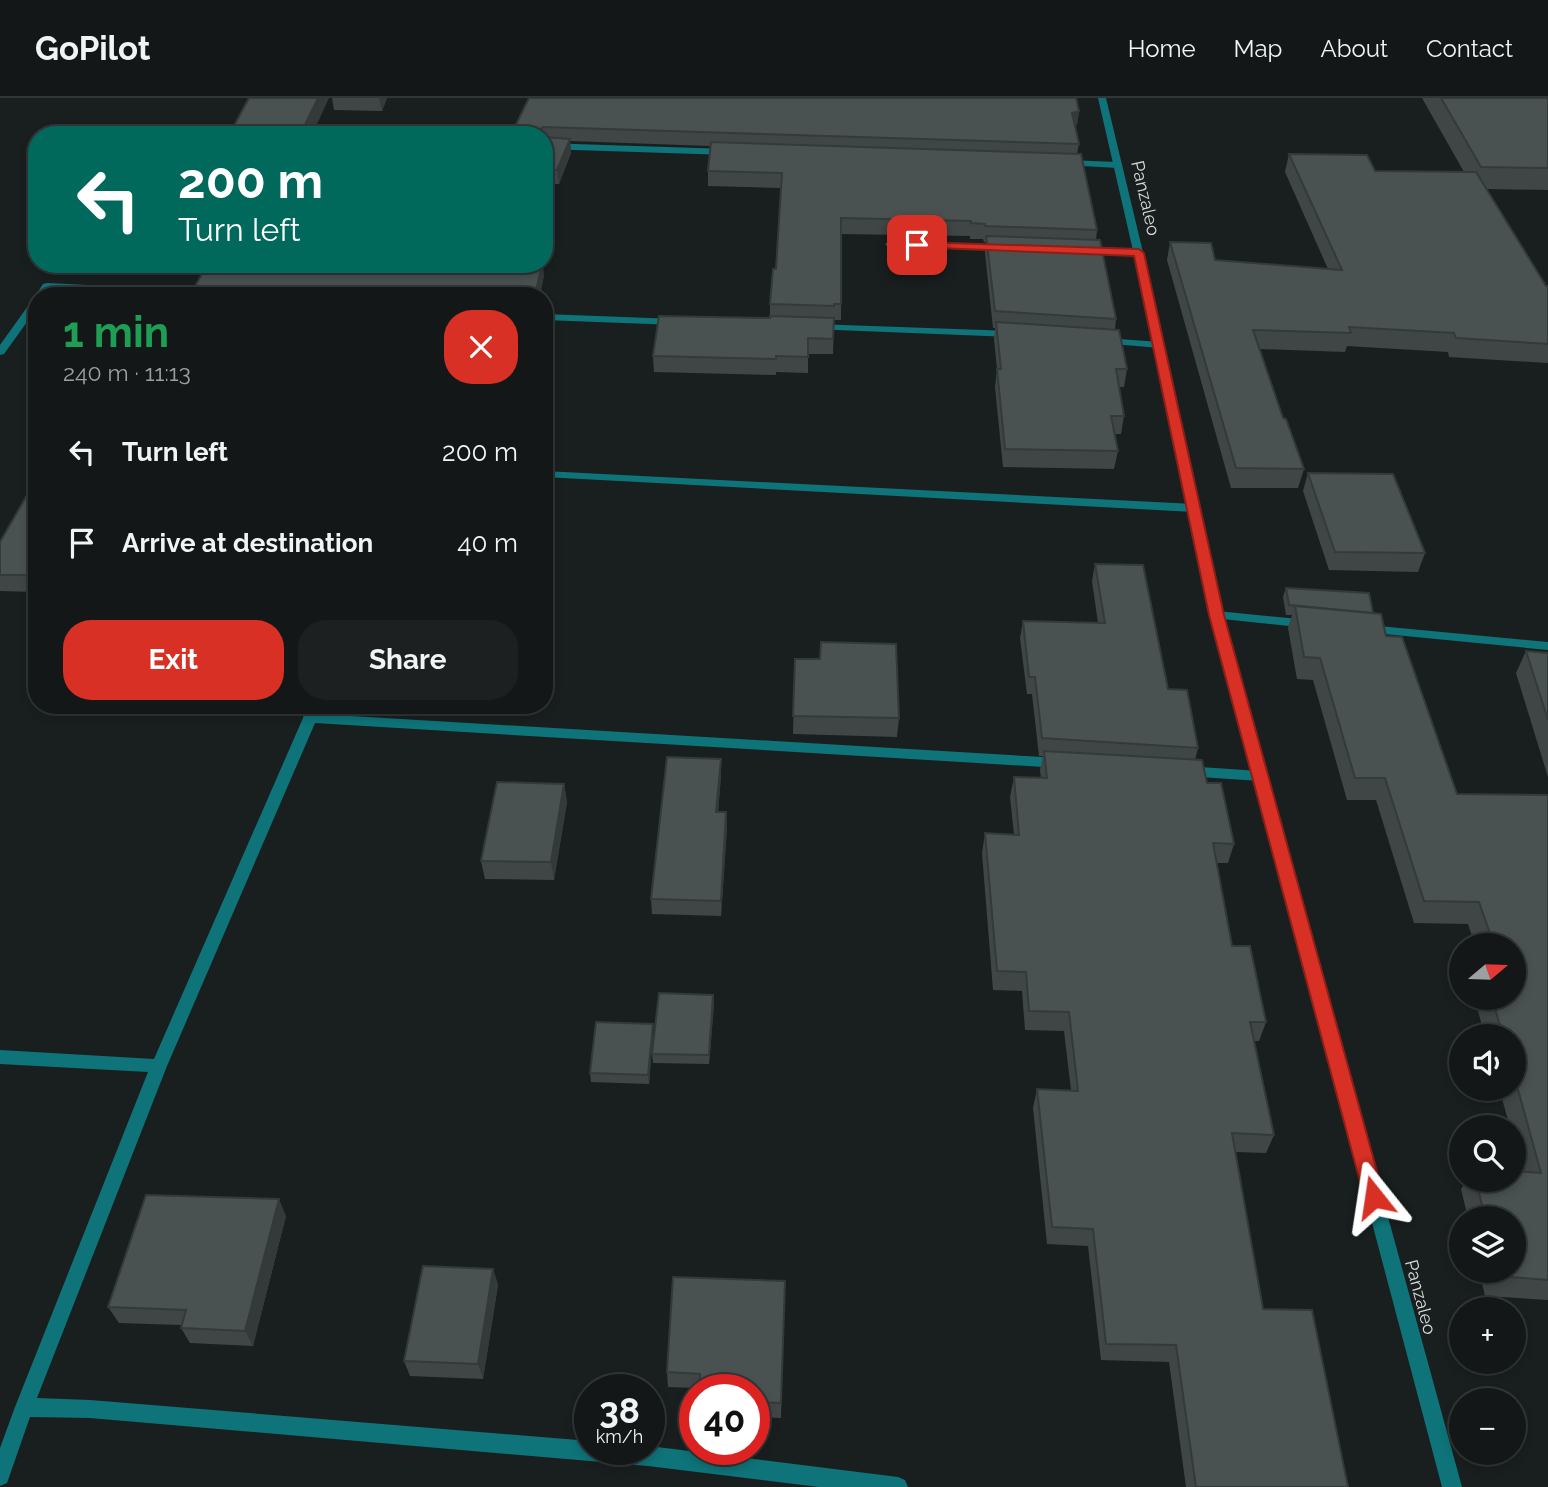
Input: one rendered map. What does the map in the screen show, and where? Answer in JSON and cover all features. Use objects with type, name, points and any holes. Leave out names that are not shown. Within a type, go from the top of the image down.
[{"type":"street","name":"Panzaleo","points":[[1102,98],[1160,345],[1217,615],[1452,1487]]},
{"type":"street","points":[[553,146],[736,152]]},
{"type":"street","points":[[1050,163],[1118,165]]},
{"type":"street","points":[[890,244],[1014,248]]},
{"type":"street","points":[[1070,250],[1139,253]]},
{"type":"street","points":[[46,287],[67,287]]},
{"type":"street","points":[[0,352],[28,313]]},
{"type":"street","points":[[553,317],[682,322]]},
{"type":"street","points":[[806,327],[1026,335]]},
{"type":"street","points":[[1093,340],[1160,345]]},
{"type":"street","points":[[553,474],[1194,508]]},
{"type":"street","points":[[1217,615],[1327,625]]},
{"type":"street","points":[[1355,628],[1548,646]]},
{"type":"street","points":[[0,1476],[24,1407],[159,1066],[311,714]]},
{"type":"street","points":[[341,714],[1081,765]]},
{"type":"street","points":[[1164,770],[1260,776]]},
{"type":"street","points":[[0,1057],[159,1066]]},
{"type":"street","points":[[24,1407],[90,1409],[648,1456],[898,1487]]},
{"type":"building","points":[[249,98],[318,98],[304,126],[234,126]]},
{"type":"building","points":[[529,98],[1076,98],[1079,111],[1072,113],[1079,144],[553,126],[515,126]]},
{"type":"building","points":[[1441,98],[1548,98],[1548,168],[1481,167]]},
{"type":"building","points":[[553,138],[570,139],[557,170],[553,170]]},
{"type":"building","points":[[711,142],[1081,154],[1097,230],[985,226],[971,221],[841,218],[841,304],[770,304],[773,269],[776,269],[782,173],[708,171]]},
{"type":"building","points":[[1289,154],[1367,155],[1375,171],[1476,172],[1548,286],[1548,344],[1456,338],[1454,333],[1349,327],[1351,333],[1253,330],[1283,418],[1286,419],[1304,469],[1236,468],[1170,242],[1211,243],[1215,260],[1342,270]]},
{"type":"building","points":[[986,236],[1100,240],[1116,319],[995,311]]},
{"type":"building","points":[[202,273],[540,273],[537,287],[195,287]]},
{"type":"building","points":[[659,316],[834,318],[833,339],[808,338],[808,357],[776,356],[776,359],[653,356]]},
{"type":"building","points":[[996,322],[1119,330],[1127,369],[1116,369],[1124,416],[1111,416],[1118,451],[1005,449],[997,369],[1001,369]]},
{"type":"building","points":[[1308,473],[1393,474],[1425,553],[1335,552]]},
{"type":"building","points":[[28,494],[28,575],[0,575],[0,542]]},
{"type":"building","points":[[1095,564],[1143,565],[1168,689],[1187,690],[1198,748],[1042,738],[1035,677],[1029,677],[1023,621],[1105,623]]},
{"type":"building","points":[[1286,588],[1369,593],[1373,613],[1289,605]]},
{"type":"building","points":[[1295,606],[1381,614],[1386,636],[1402,637],[1457,794],[1548,795],[1548,1280],[1526,1278],[1526,1206],[1482,1206],[1479,1192],[1526,1192],[1526,1172],[1541,1173],[1521,1101],[1526,1101],[1526,1024],[1500,1024],[1495,1010],[1526,1010],[1526,933],[1490,933],[1479,902],[1424,901],[1385,778],[1355,778],[1320,658],[1304,657]]},
{"type":"building","points":[[821,642],[896,644],[899,718],[793,716],[795,659],[820,659]]},
{"type":"building","points":[[1526,651],[1548,653],[1548,720]]},
{"type":"building","points":[[1044,751],[1202,760],[1207,783],[1221,783],[1234,844],[1213,843],[1232,946],[1250,946],[1266,1022],[1250,1022],[1274,1135],[1232,1133],[1263,1309],[1312,1310],[1348,1487],[1196,1487],[1176,1345],[1106,1344],[1093,1229],[1052,1227],[1037,1089],[1078,1091],[1069,1012],[1029,1011],[1026,972],[997,971],[985,833],[1019,835],[1014,777],[1047,778]]},
{"type":"building","points":[[667,757],[721,759],[716,812],[726,812],[721,901],[651,899]]},
{"type":"building","points":[[497,782],[564,784],[551,862],[481,861]]},
{"type":"building","points":[[659,993],[713,995],[709,1055],[652,1054]]},
{"type":"building","points":[[596,1022],[653,1024],[648,1075],[590,1073]]},
{"type":"building","points":[[146,1195],[279,1199],[245,1331],[181,1328],[186,1310],[108,1307]]},
{"type":"building","points":[[423,1266],[493,1269],[478,1364],[404,1361]]},
{"type":"building","points":[[673,1277],[785,1281],[781,1403],[770,1403],[770,1374],[667,1372]]},
{"type":"route","points":[[917,245],[1139,253],[1217,615],[1374,1197]]}]
